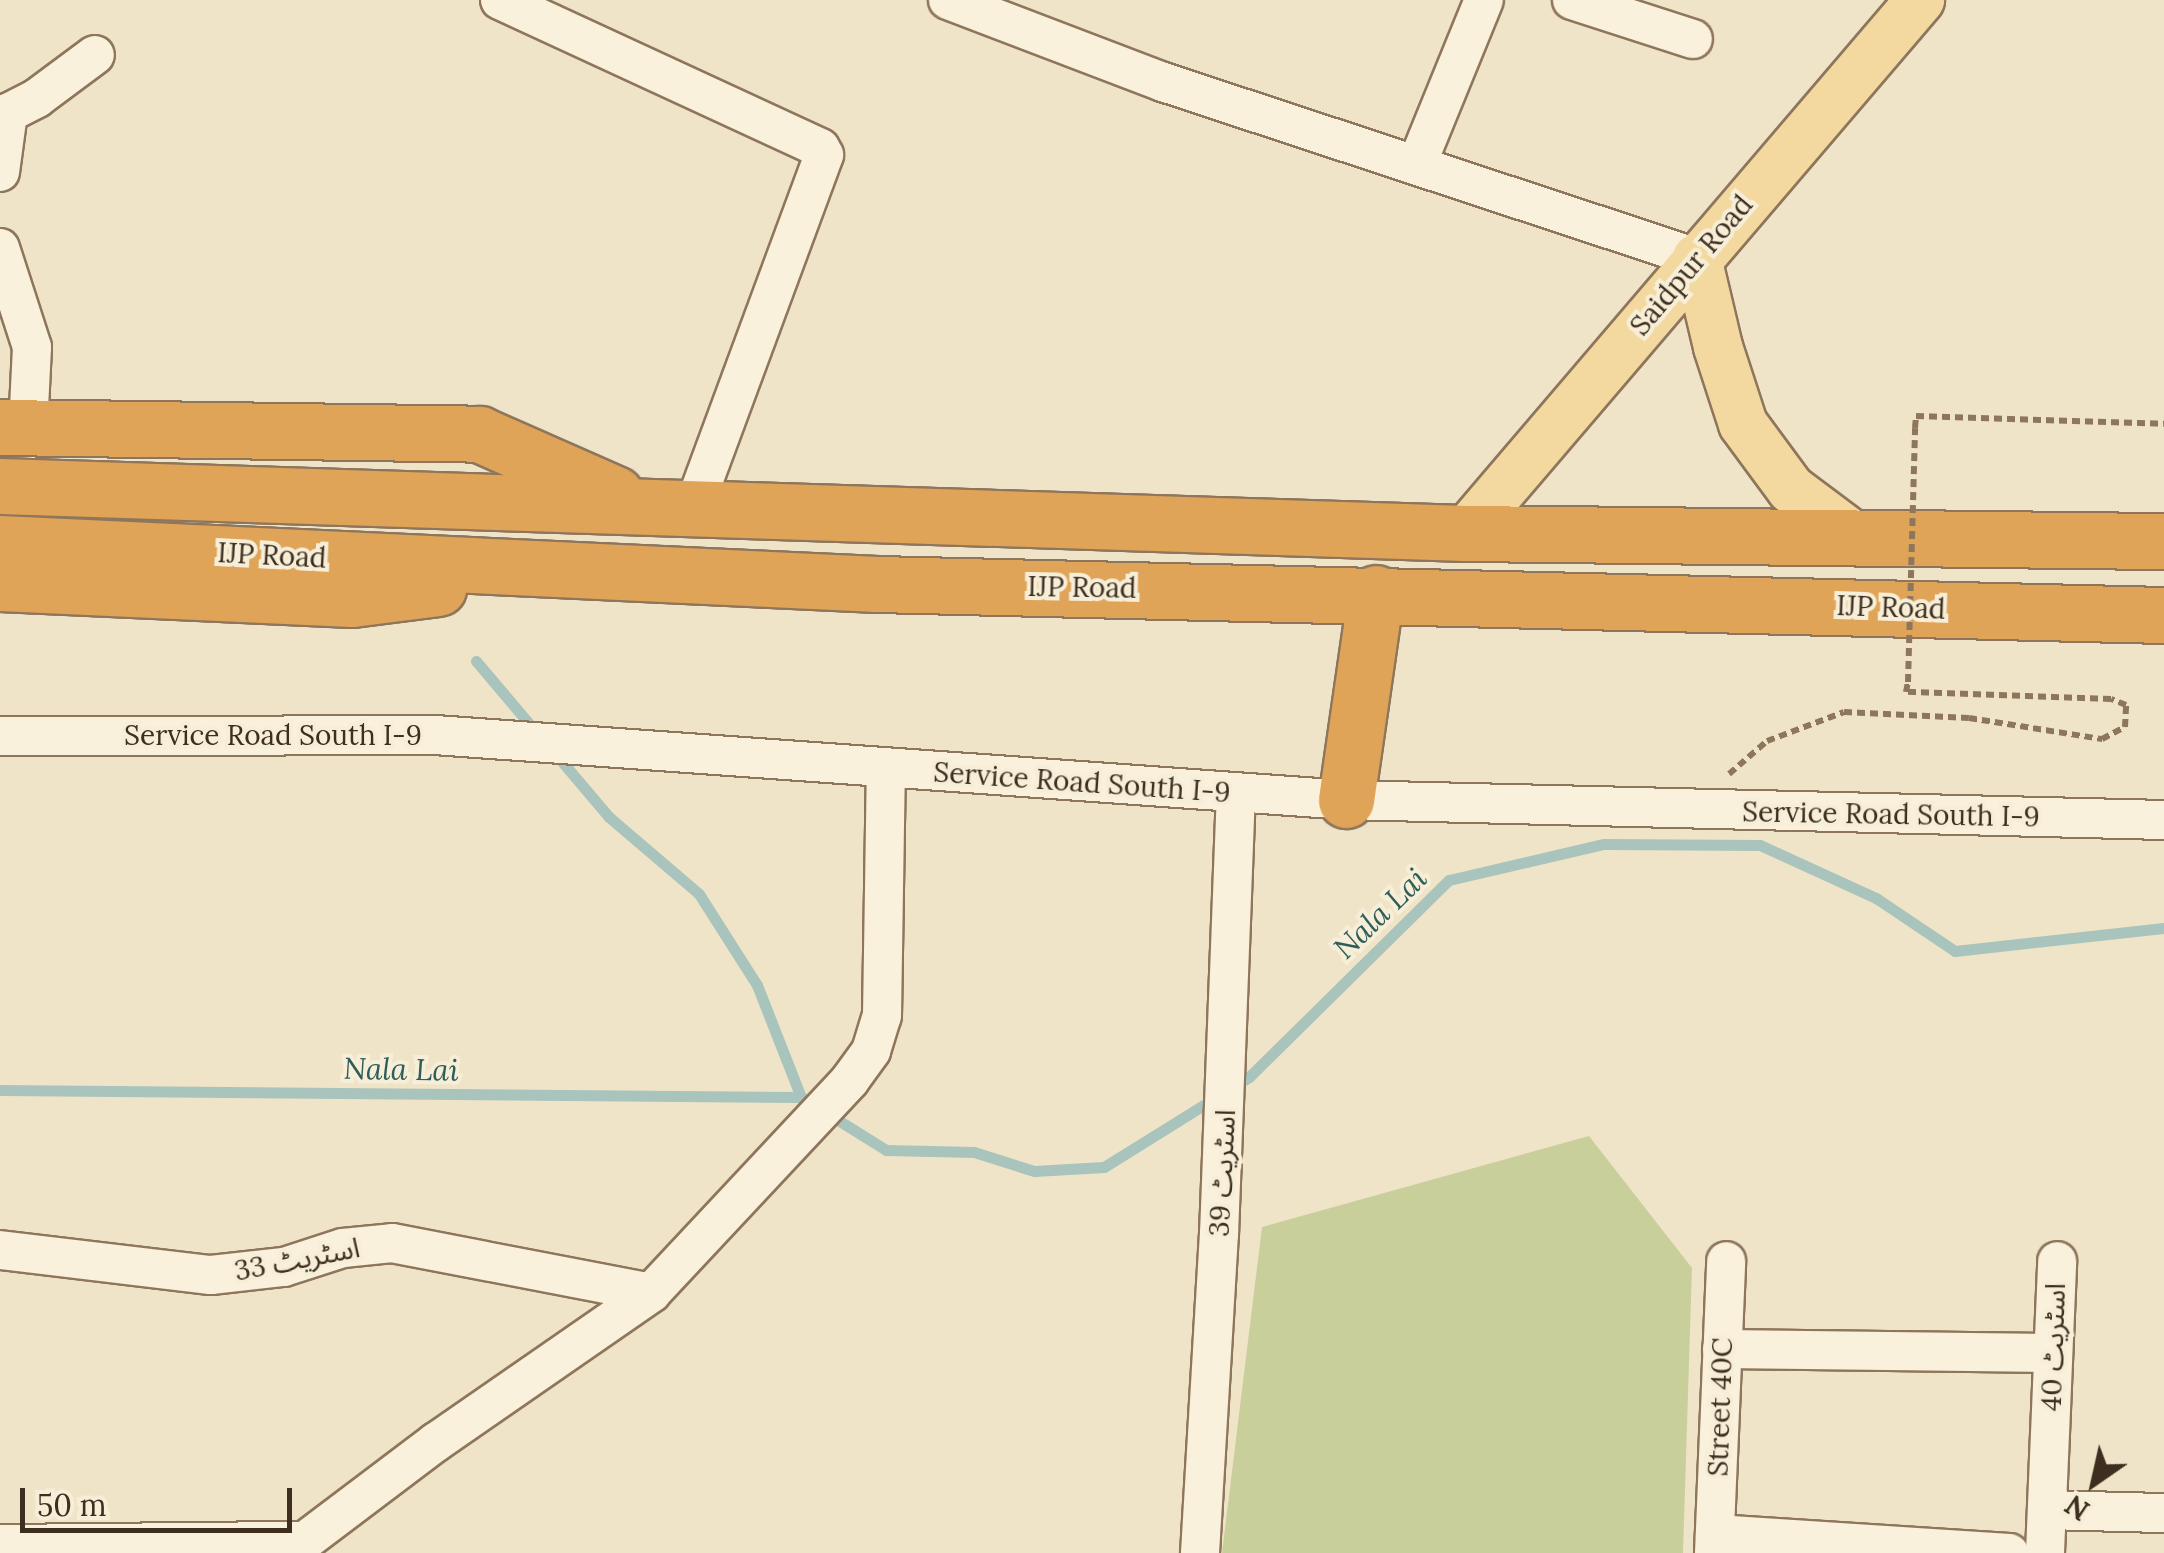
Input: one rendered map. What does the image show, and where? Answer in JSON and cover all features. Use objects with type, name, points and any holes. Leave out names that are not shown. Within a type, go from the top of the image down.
[{"type":"highway","points":[[14,428],[479,434],[640,506]]},
{"type":"highway","points":[[0,486],[1465,534],[2164,541]]},
{"type":"highway","name":"IJP Road","points":[[0,542],[877,584],[2164,614]]},
{"type":"highway","points":[[0,582],[352,600],[574,569]]},
{"type":"highway","points":[[1346,800],[1376,594]]},
{"type":"main road","name":"Saidpur Road","points":[[1465,534],[1920,0]]},
{"type":"main road","points":[[1697,258],[1718,347],[1744,424],[1790,489],[1855,537]]},
{"type":"street","points":[[500,0],[527,17],[820,148],[824,156],[694,510]]},
{"type":"street","points":[[948,0],[1163,82],[1697,258]]},
{"type":"street","points":[[1417,164],[1484,0]]},
{"type":"street","points":[[1572,0],[1693,38]]},
{"type":"street","points":[[0,172],[8,113],[37,98],[95,55]]},
{"type":"street","points":[[0,248],[32,347],[14,428]]},
{"type":"street","name":"Service Road South I-9","points":[[0,736],[435,734],[670,748],[886,768],[1346,800],[2164,820]]},
{"type":"street","points":[[0,1544],[305,1541],[436,1442],[651,1292],[850,1080],[871,1052],[882,1016],[886,768]]},
{"type":"street","name":"اسٹریٹ 39","points":[[1200,1553],[1219,1234],[1236,793]]},
{"type":"street","name":"اسٹریٹ 33","points":[[0,1250],[211,1274],[284,1267],[343,1248],[392,1243],[651,1292]]},
{"type":"street","name":"اسٹریٹ 40","points":[[2045,1553],[2057,1260]]},
{"type":"street","name":"Street 40C","points":[[1715,1544],[1726,1261]]},
{"type":"street","points":[[1722,1349],[2053,1353]]},
{"type":"street","points":[[2047,1510],[2164,1513]]},
{"type":"street","points":[[1715,1544],[2009,1553]]},
{"type":"path","points":[[1700,809],[1721,781],[1766,741],[1844,712],[1968,718],[2102,739],[2126,726],[2126,706],[2110,699],[1906,692],[1914,428],[1916,416],[2164,424]]},
{"type":"green space","points":[[1589,1136],[1692,1268],[1683,1553],[1222,1553],[1262,1227]]},
{"type":"waterway","name":"Nala Lai","points":[[476,661],[538,734]]},
{"type":"waterway","name":"Nala Lai","points":[[553,751],[609,817],[699,894],[757,985],[801,1097]]},
{"type":"waterway","name":"Nala Lai","points":[[1233,1087],[1249,1077],[1449,880],[1604,844],[1760,845],[1876,898],[1955,951],[2164,928]]},
{"type":"waterway","name":"Nala Lai","points":[[0,1090],[801,1097],[886,1150],[974,1152],[1034,1171],[1104,1167],[1218,1096]]}]
